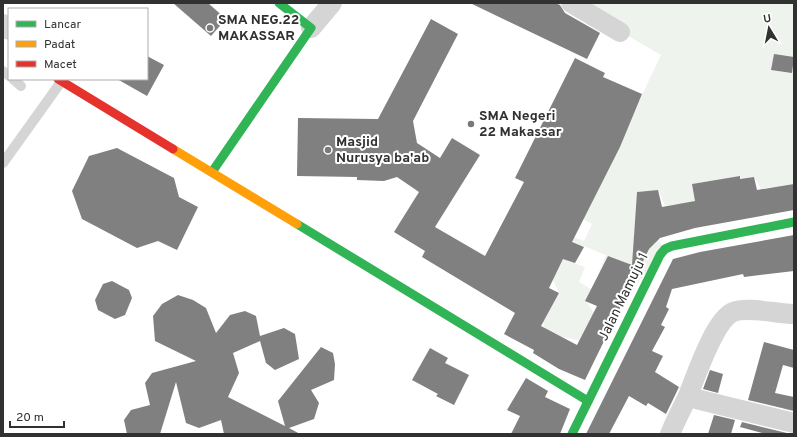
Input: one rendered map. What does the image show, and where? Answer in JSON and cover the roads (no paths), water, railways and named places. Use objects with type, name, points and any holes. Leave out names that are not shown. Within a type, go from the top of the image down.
[{"type":"street","points":[[279,3],[311,28]]},
{"type":"street","points":[[212,172],[311,28],[332,3]]},
{"type":"street","points":[[571,3],[620,32]]},
{"type":"street","points":[[59,81],[212,172],[588,401]]},
{"type":"street","name":"Jalan Mamuju 1","points":[[572,434],[660,255],[665,250],[672,246],[697,240],[794,222]]},
{"type":"street","points":[[670,434],[688,397],[704,354],[725,318],[733,312],[745,310],[794,314]]},
{"type":"street","points":[[688,397],[770,426],[794,423]]},
{"type":"lane","points":[[14,80],[21,86]]},
{"type":"lane","points":[[3,163],[59,81]]},
{"type":"place","name":"SMA NEG.22 MAKASSAR","points":[[210,28]]},
{"type":"place","name":"SMA Negeri 22 Makassar","points":[[471,124]]},
{"type":"place","name":"Masjid Nurusya ba'ab","points":[[328,150]]}]
